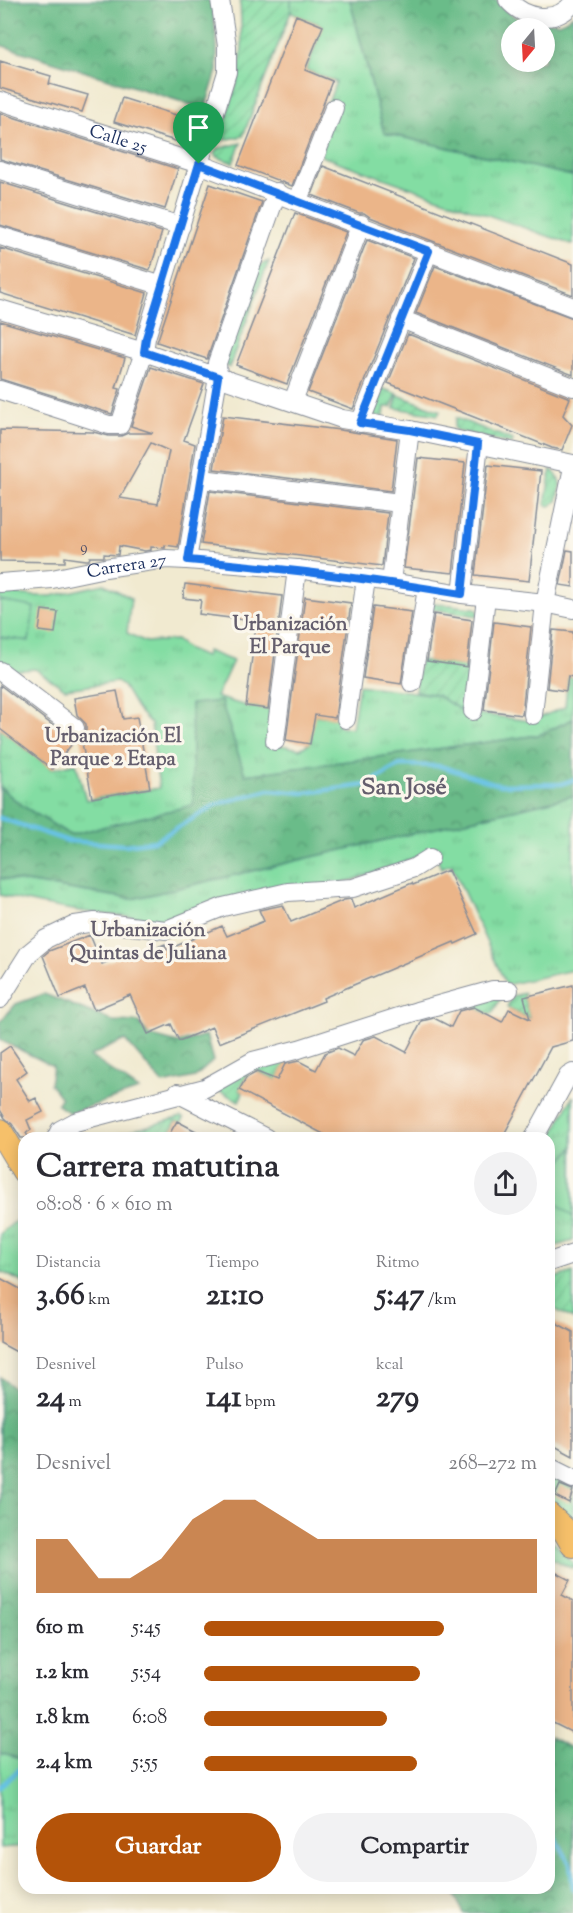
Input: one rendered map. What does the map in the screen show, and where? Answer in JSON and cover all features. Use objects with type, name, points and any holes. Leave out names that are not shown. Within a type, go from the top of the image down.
[{"type":"main road","points":[[0,1131],[18,1161]]},
{"type":"street","points":[[0,390],[109,426],[120,425],[227,72],[227,46],[220,0]]},
{"type":"street","points":[[508,0],[516,9],[529,16],[543,18],[557,15],[573,3]]},
{"type":"street","name":"Calle 25","points":[[0,101],[199,164],[277,192],[573,307]]},
{"type":"street","points":[[298,200],[334,108]]},
{"type":"street","points":[[0,170],[181,226]]},
{"type":"street","points":[[188,560],[218,377],[217,363],[277,192]]},
{"type":"street","points":[[293,401],[360,224]]},
{"type":"street","points":[[0,236],[163,286]]},
{"type":"street","points":[[360,423],[429,251]]},
{"type":"street","points":[[0,309],[144,352],[342,419],[410,430],[573,466],[567,521],[545,603],[533,715]]},
{"type":"street","points":[[401,319],[573,387]]},
{"type":"street","points":[[391,582],[410,430]]},
{"type":"street","points":[[462,594],[478,444]]},
{"type":"street","points":[[202,479],[400,503]]},
{"type":"street","name":"Carrera 27","points":[[0,583],[52,579],[166,559],[297,569],[462,594],[545,603],[573,609]]},
{"type":"street","points":[[275,741],[297,569]]},
{"type":"street","points":[[346,719],[366,579]]},
{"type":"street","points":[[412,683],[427,588]]},
{"type":"street","points":[[473,711],[486,597]]},
{"type":"street","points":[[0,671],[75,728]]},
{"type":"street","points":[[0,999],[29,953],[46,939],[75,925],[95,922],[166,930],[223,908],[288,892],[353,888],[414,867],[430,858]]},
{"type":"street","points":[[59,1132],[75,1122],[177,1093],[205,1088],[253,1061],[299,1049],[417,1011],[493,990],[509,990]]},
{"type":"street","points":[[537,1132],[568,1076],[573,1073]]},
{"type":"street","points":[[177,1093],[254,1132]]},
{"type":"street","points":[[555,1260],[573,1254]]},
{"type":"street","points":[[555,1470],[573,1479]]},
{"type":"green space","points":[[0,0],[212,0],[217,45],[217,71],[205,109],[0,45],[2,14],[0,13]]},
{"type":"green space","points":[[240,0],[291,0],[291,11],[243,136],[219,141],[239,77],[242,46]]},
{"type":"green space","points":[[291,0],[350,0],[384,133],[573,176],[573,245],[321,156],[328,103],[336,82],[306,70],[323,26],[291,11]]},
{"type":"green space","points":[[350,0],[497,0],[506,11],[517,18],[501,18],[501,72],[555,72],[555,22],[560,23],[573,15],[573,176],[384,133]]},
{"type":"green space","points":[[241,143],[233,163],[215,154],[217,149]]},
{"type":"green space","points":[[269,261],[229,368],[222,361],[255,268]]},
{"type":"green space","points":[[379,387],[397,394],[391,407],[385,407],[384,417],[373,416]]},
{"type":"green space","points":[[398,395],[440,411],[438,415],[394,408]]},
{"type":"green space","points":[[456,418],[513,440],[512,444],[457,431],[454,428]]},
{"type":"green space","points":[[551,469],[558,477],[560,488],[557,501],[550,506],[545,505]]},
{"type":"green space","points":[[104,584],[131,598],[127,633],[146,642],[176,640],[189,650],[205,657],[207,651],[233,661],[216,697],[246,706],[274,710],[270,743],[300,749],[310,743],[314,715],[339,718],[338,726],[352,728],[359,685],[437,695],[464,712],[531,721],[565,707],[568,676],[573,677],[573,719],[539,735],[245,775],[221,702],[191,705],[194,805],[70,835],[21,805],[0,787],[0,729],[52,769],[76,763],[86,800],[159,788],[151,724],[137,709],[123,686],[117,682],[65,689],[35,669],[11,671],[0,663],[0,592],[51,596]]},
{"type":"green space","points":[[0,601],[34,607],[29,641],[0,637]]},
{"type":"green space","points":[[432,603],[475,608],[478,610],[478,616],[429,609]]},
{"type":"green space","points":[[420,660],[470,667],[468,713],[437,695],[415,691]]},
{"type":"green space","points":[[221,701],[245,775],[539,735],[573,719],[573,796],[132,899],[0,878],[0,787],[21,805],[70,835],[193,805],[191,704]]},
{"type":"green space","points":[[573,796],[573,970],[506,985],[451,864],[441,868],[434,851],[353,880],[167,919],[83,912],[0,895],[0,878],[132,899]]},
{"type":"green space","points":[[525,993],[530,1019],[507,1007],[513,996]]},
{"type":"green space","points":[[44,994],[113,1021],[139,1022],[148,1035],[178,1043],[206,1035],[213,1061],[195,1077],[163,1084],[125,1040],[90,1056],[139,1090],[70,1113],[57,1105],[61,1098],[50,1084],[53,1066],[0,1040],[0,1022],[16,1004]]},
{"type":"green space","points":[[491,995],[500,999],[492,1014],[464,1002]]},
{"type":"green space","points":[[290,1056],[277,1080],[251,1068],[239,1090],[243,1093],[239,1101],[213,1088],[251,1067]]},
{"type":"green space","points":[[573,1096],[573,1241],[555,1246],[555,1132]]},
{"type":"green space","points":[[181,1117],[184,1119],[181,1123],[176,1121],[170,1132],[140,1130],[127,1132]]},
{"type":"green space","points":[[573,1147],[573,1217],[555,1202],[555,1170]]},
{"type":"green space","points":[[18,1219],[18,1280],[0,1271],[0,1234]]},
{"type":"green space","points":[[573,1272],[573,1319],[555,1309],[555,1278]]},
{"type":"green space","points":[[0,1377],[18,1391],[18,1758],[0,1753]]},
{"type":"green space","points":[[555,1478],[573,1488],[573,1520],[567,1518],[555,1506]]},
{"type":"green space","points":[[555,1544],[573,1563],[573,1569],[555,1560]]},
{"type":"green space","points":[[555,1740],[573,1749],[573,1913],[464,1913],[454,1894],[555,1894]]},
{"type":"green space","points":[[0,1753],[18,1758],[18,1846],[0,1848]]},
{"type":"building","points":[[296,15],[323,26],[305,70],[332,81],[292,186],[238,165]]},
{"type":"building","points":[[0,61],[51,76],[49,84],[88,95],[82,112],[0,88]]},
{"type":"building","points":[[122,98],[192,120],[185,144],[114,122]]},
{"type":"building","points":[[0,113],[178,169],[165,209],[0,159]]},
{"type":"building","points":[[323,166],[573,264],[573,295],[312,195]]},
{"type":"building","points":[[0,182],[162,232],[150,270],[0,225]]},
{"type":"building","points":[[210,184],[262,202],[207,359],[157,342]]},
{"type":"building","points":[[295,213],[346,232],[287,384],[236,365]]},
{"type":"building","points":[[367,240],[414,258],[353,409],[308,392]]},
{"type":"building","points":[[0,248],[147,293],[135,335],[0,293]]},
{"type":"building","points":[[435,266],[573,318],[573,375],[416,313]]},
{"type":"building","points":[[0,321],[125,358],[116,388],[120,389],[112,414],[0,379]]},
{"type":"building","points":[[408,334],[570,398],[563,415],[572,425],[562,450],[388,383]]},
{"type":"building","points":[[151,367],[204,384],[184,440],[195,444],[178,547],[165,545],[165,548],[151,547],[151,550],[145,551],[119,546],[118,555],[104,554],[104,557],[90,557],[89,560],[65,557],[65,562],[0,561],[0,430],[93,432],[109,436],[153,433],[131,426]],"holes":[[[151,443],[169,451],[158,504],[120,498]]]},
{"type":"building","points":[[223,416],[397,439],[391,491],[214,469]]},
{"type":"building","points":[[418,458],[465,463],[453,573],[404,568]]},
{"type":"building","points":[[488,465],[541,471],[529,581],[475,575]]},
{"type":"building","points":[[210,491],[388,513],[382,566],[201,544]]},
{"type":"building","points":[[567,550],[573,551],[573,587],[560,585]]},
{"type":"building","points":[[185,584],[282,596],[268,709],[246,706],[256,624],[246,620],[199,614],[201,600],[183,598]]},
{"type":"building","points":[[305,597],[351,603],[335,718],[315,715],[310,744],[286,740]]},
{"type":"building","points":[[373,607],[412,612],[401,684],[363,678]]},
{"type":"building","points":[[42,610],[58,612],[55,633],[39,631]]},
{"type":"building","points":[[434,614],[472,620],[467,667],[427,661]]},
{"type":"building","points":[[494,622],[531,627],[522,715],[484,710]]},
{"type":"building","points":[[553,630],[573,632],[573,677],[568,676],[566,691],[547,688]]},
{"type":"building","points":[[0,685],[68,737],[76,739],[52,769],[0,729]]},
{"type":"building","points":[[117,691],[123,719],[137,717],[150,788],[92,798],[81,737],[86,730],[86,724],[77,715],[74,698]]},
{"type":"building","points":[[448,870],[477,934],[323,998],[324,1001],[219,1043],[212,1027],[179,1041],[171,1024],[148,1034],[130,995],[94,1010],[85,988],[60,998],[43,956],[49,951],[90,935],[102,964],[139,949],[141,954],[165,944],[167,950],[222,926],[227,936],[264,921],[259,910],[283,905],[291,922],[344,900],[351,899],[354,908]]},
{"type":"building","points":[[573,985],[573,1041],[551,1047],[505,1132],[320,1132],[239,1090],[246,1078],[257,1072],[277,1080],[285,1064],[299,1061],[316,1070],[325,1053],[338,1048],[354,1056],[363,1040],[376,1036],[406,1052],[422,1021],[434,1018],[451,1027],[459,1011],[474,1007],[502,1022],[509,1009],[530,1019],[524,997]]},
{"type":"building","points":[[10,1046],[27,1071],[16,1079],[30,1101],[36,1098],[43,1112],[27,1120],[31,1130],[28,1132],[18,1133],[0,1110],[0,1053]]},
{"type":"building","points":[[177,1121],[198,1132],[171,1132]]},
{"type":"building","points":[[0,1278],[18,1288],[18,1353],[0,1343]]},
{"type":"building","points":[[555,1322],[573,1332],[573,1456],[555,1446]]},
{"type":"building","points":[[560,1485],[573,1490],[569,1503],[555,1496]]},
{"type":"building","points":[[555,1572],[570,1580],[562,1595],[573,1601],[573,1733],[555,1724]]},
{"type":"waterway","points":[[0,818],[68,841],[125,845],[155,841],[217,804],[269,790],[304,793],[366,785],[400,765],[440,766],[500,785],[561,784],[573,780]]},
{"type":"waterway","points":[[0,1787],[18,1770]]},
{"type":"waterway","points":[[555,1836],[570,1864],[573,1889]]},
{"type":"district","name":"Urbanización El Parque","points":[[290,634]]},
{"type":"district","name":"Urbanización El Parque 2 Etapa","points":[[113,746]]},
{"type":"district","name":"San José","points":[[404,786]]},
{"type":"district","name":"Urbanización Quintas de Juliana","points":[[148,940]]},
{"type":"route","points":[[199,164],[429,251],[360,423],[394,427],[478,444],[462,594],[297,569],[188,560],[218,377],[144,352],[146,338],[199,164]]}]
